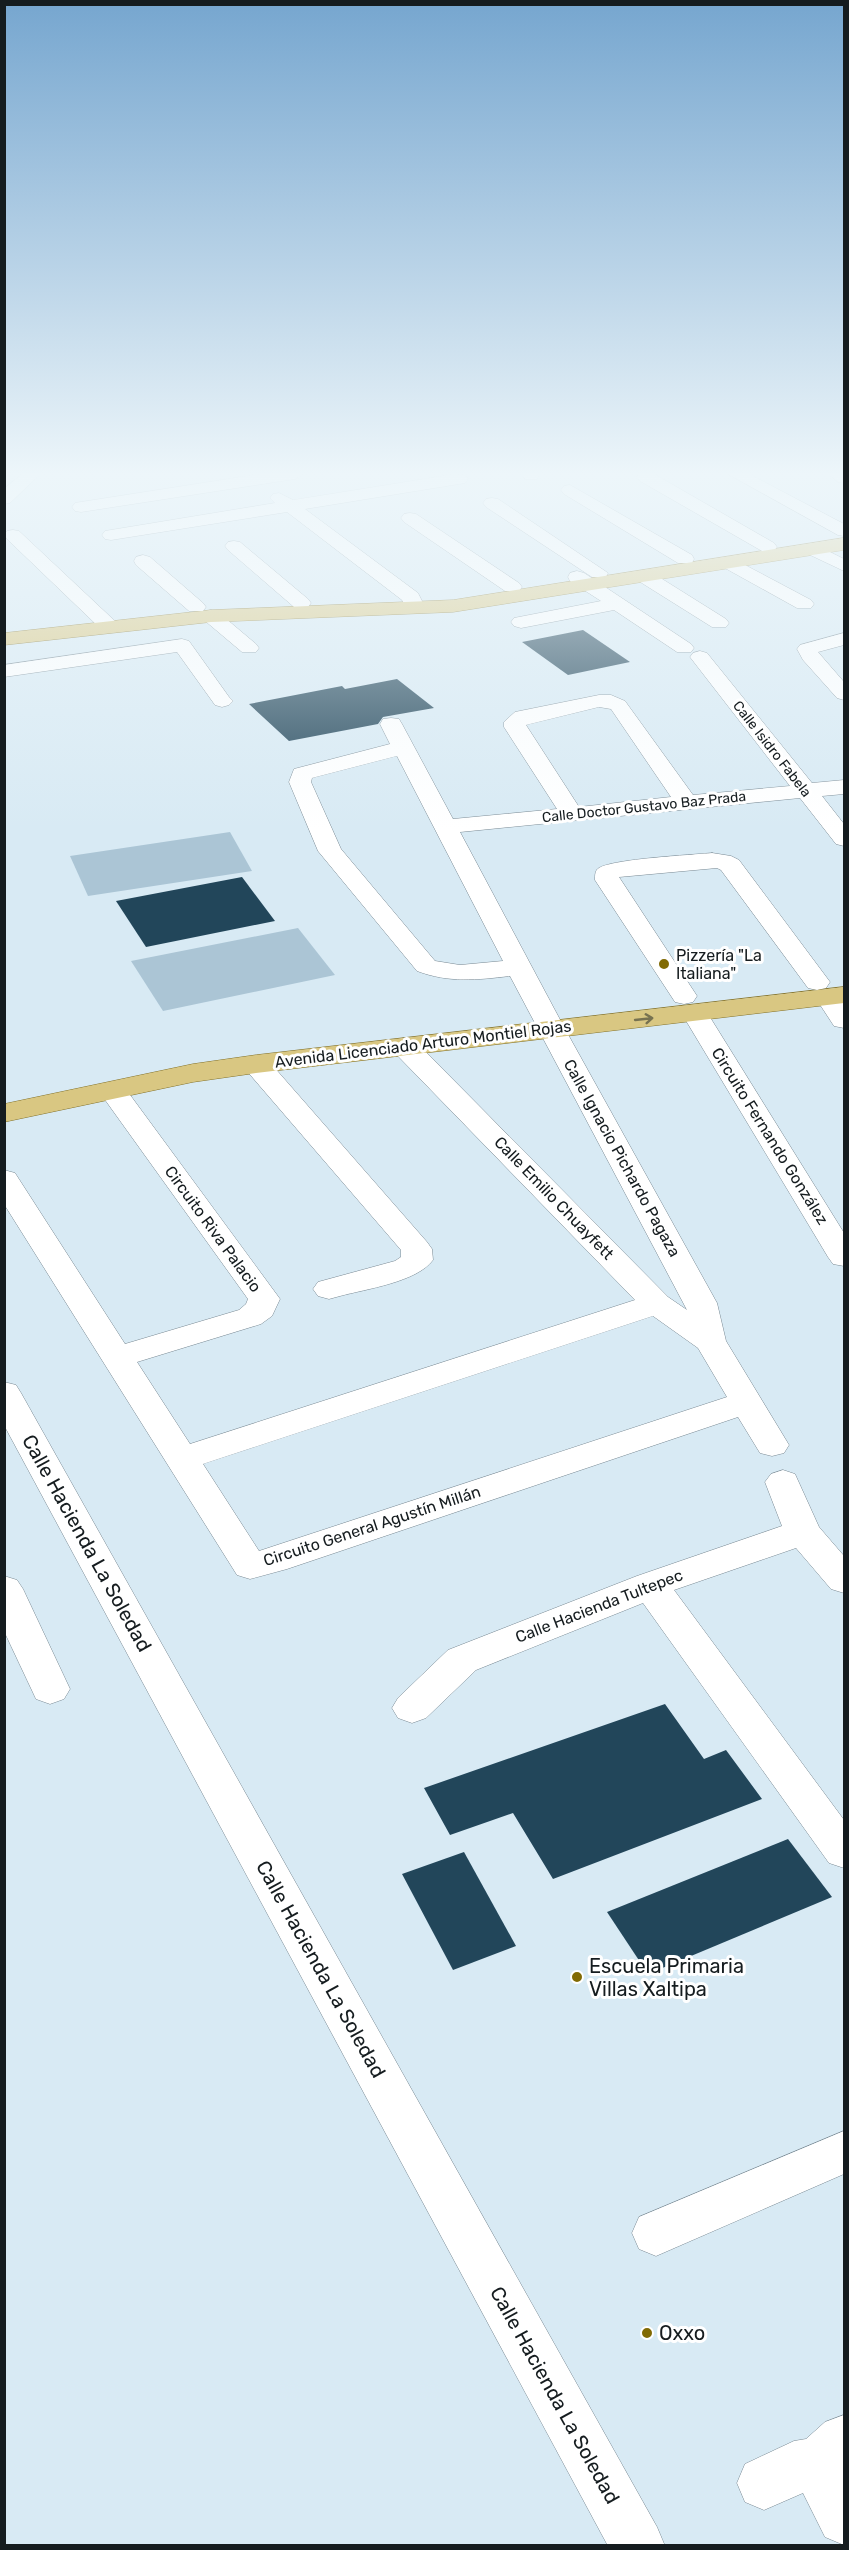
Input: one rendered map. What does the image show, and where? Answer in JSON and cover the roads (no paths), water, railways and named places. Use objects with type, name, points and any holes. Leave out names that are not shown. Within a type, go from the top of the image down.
[{"type":"main road","points":[[203,612],[413,602],[477,593]]},
{"type":"main road","points":[[4,628],[106,622],[301,603],[413,602],[453,606],[516,593]]},
{"type":"main road","points":[[4,639],[106,622]]},
{"type":"main road","name":"Avenida Licenciado Arturo Montiel Rojas","points":[[4,1096],[182,1059],[318,1038],[547,1020],[833,988]]},
{"type":"main road","name":"Avenida Licenciado Arturo Montiel Rojas","points":[[4,1113],[112,1090],[256,1064],[404,1046],[547,1020]]},
{"type":"street","points":[[74,593],[106,622]]},
{"type":"street","points":[[176,593],[249,648]]},
{"type":"street","points":[[289,593],[301,603]]},
{"type":"street","points":[[401,593],[413,602]]},
{"type":"street","name":"Calle Isidro Fabela","points":[[605,593],[618,604],[692,653],[844,839]]},
{"type":"street","points":[[676,593],[727,620],[698,627]]},
{"type":"street","points":[[782,609],[812,602],[793,593]]},
{"type":"street","points":[[521,622],[618,604]]},
{"type":"street","points":[[844,639],[807,649],[810,656],[844,694]]},
{"type":"street","points":[[4,671],[183,645],[222,701]]},
{"type":"street","points":[[572,814],[515,727],[515,722],[523,717],[599,701],[610,701],[618,705],[686,802]]},
{"type":"street","name":"Calle Ignacio Pichardo Pagaza","points":[[391,724],[547,1020],[701,1304],[710,1341],[772,1445]]},
{"type":"street","points":[[404,747],[302,774],[300,782],[330,851],[426,966],[439,972],[519,967]]},
{"type":"street","name":"Calle Doctor Gustavo Baz Prada","points":[[444,826],[844,787]]},
{"type":"street","name":"Circuito Fernando González","points":[[833,988],[730,866],[723,861],[712,860],[608,873],[607,880],[689,1005],[844,1257]]},
{"type":"street","points":[[833,988],[844,1020]]},
{"type":"street","name":"Calle Emilio Chuayfett","points":[[404,1046],[657,1304],[710,1341]]},
{"type":"street","points":[[256,1064],[416,1249],[417,1260],[406,1268],[329,1289]]},
{"type":"street","name":"Circuito Riva Palacio","points":[[112,1090],[264,1299],[261,1309],[250,1317],[117,1357]]},
{"type":"street","points":[[4,1179],[183,1458],[657,1304]]},
{"type":"street","name":"Calle Hacienda La Soledad","points":[[4,1393],[638,2546]]},
{"type":"street","name":"Circuito General Agustín Millán","points":[[183,1458],[250,1566],[274,1560],[747,1402]]},
{"type":"street","points":[[783,1482],[803,1532],[844,1580]]},
{"type":"street","name":"Calle Hacienda Tultepec","points":[[412,1708],[462,1660],[650,1585],[803,1532]]},
{"type":"street","points":[[650,1585],[844,1851]]},
{"type":"street","points":[[4,1589],[16,1645],[50,1689]]},
{"type":"street","points":[[656,2234],[844,2152]]},
{"type":"street","points":[[764,2484],[794,2468],[831,2453],[829,2492],[844,2518]]},
{"type":"place","name":"Pizzería \"La Italiana\"","points":[[664,964]]},
{"type":"place","name":"Escuela Primaria Villas Xaltipa","points":[[577,1977]]},
{"type":"place","name":"Oxxo","points":[[647,2333]]}]
